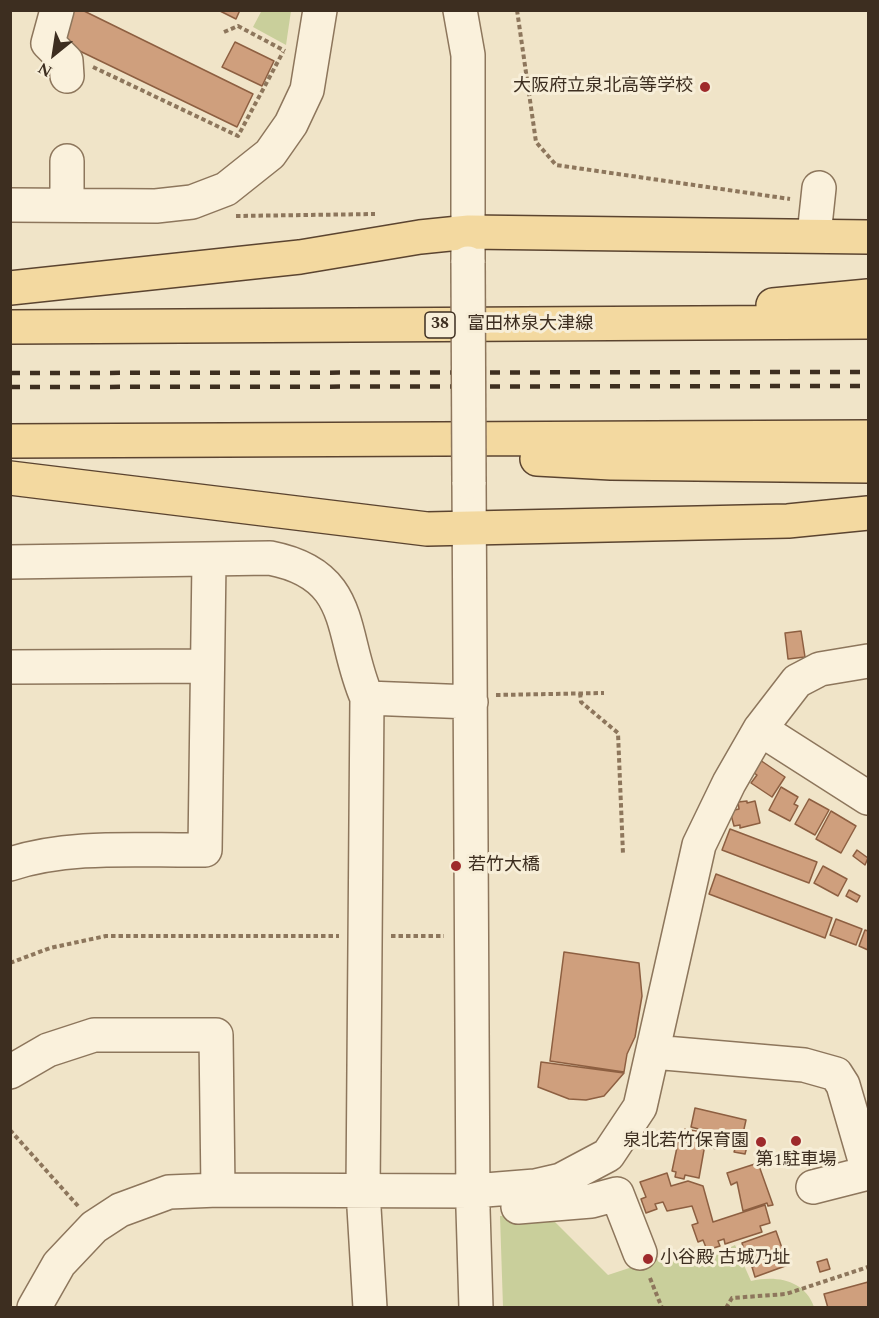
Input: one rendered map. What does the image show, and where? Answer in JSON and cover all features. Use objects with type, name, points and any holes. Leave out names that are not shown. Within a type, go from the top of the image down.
[{"type":"main road","points":[[10,288],[288,258],[420,237],[468,247],[814,236],[868,237]]},
{"type":"main road","points":[[620,324],[830,298],[868,296]]},
{"type":"main road","name":"富田林泉大津線","points":[[10,327],[868,322]]},
{"type":"main road","points":[[10,441],[868,437]]},
{"type":"main road","points":[[185,440],[611,463],[868,466]]},
{"type":"main road","points":[[10,478],[427,529],[788,521],[868,513]]},
{"type":"street","points":[[57,10],[48,43],[66,68]]},
{"type":"street","points":[[10,205],[156,206],[192,202],[226,189],[270,154],[291,124],[307,90],[320,10]]},
{"type":"street","points":[[460,10],[468,55],[469,482],[482,699],[473,1200],[476,1308]]},
{"type":"street","points":[[67,204],[68,161]]},
{"type":"street","points":[[814,236],[818,195]]},
{"type":"street","points":[[10,562],[209,561],[270,558],[306,569],[326,584],[339,602],[360,682],[367,698],[363,1191],[370,1308]]},
{"type":"street","points":[[10,864],[32,857],[86,852],[205,850],[209,561]]},
{"type":"street","points":[[473,1200],[561,1180],[608,1155],[640,1107],[653,1052],[674,1009],[699,845],[729,783],[760,729],[797,681],[820,669],[868,661]]},
{"type":"street","points":[[10,667],[207,666]]},
{"type":"street","points":[[367,698],[482,699]]},
{"type":"street","points":[[760,729],[868,798]]},
{"type":"street","points":[[10,1072],[48,1050],[94,1035],[216,1035],[218,1190]]},
{"type":"street","points":[[653,1052],[804,1065],[836,1074],[843,1085],[868,1172],[813,1186]]},
{"type":"street","points":[[34,1308],[59,1264],[94,1227],[111,1216],[169,1192],[363,1191],[473,1200],[579,1202],[617,1194],[643,1260]]},
{"type":"path","points":[[517,10],[536,142],[556,165],[818,195]]},
{"type":"path","points":[[224,32],[238,26],[290,53]]},
{"type":"path","points":[[66,68],[80,61],[238,136],[284,51]]},
{"type":"path","points":[[228,216],[387,214]]},
{"type":"path","points":[[580,693],[581,702],[618,733],[623,854]]},
{"type":"path","points":[[482,699],[604,693]]},
{"type":"path","points":[[10,963],[50,948],[106,936],[454,936]]},
{"type":"path","points":[[10,1130],[86,1215]]},
{"type":"path","points":[[643,1260],[662,1308]]},
{"type":"path","points":[[726,1308],[732,1298],[786,1294],[868,1267]]},
{"type":"green space","points":[[262,10],[291,11],[286,45],[253,27]]},
{"type":"green space","points":[[546,1213],[608,1275],[690,1248],[711,1257],[735,1245],[751,1281],[780,1279],[797,1285],[810,1298],[814,1307],[503,1307],[500,1216]]},
{"type":"building","points":[[73,10],[82,10],[253,94],[237,127],[59,41]]},
{"type":"building","points":[[218,10],[240,10],[236,19]]},
{"type":"building","points":[[235,42],[274,61],[262,86],[222,67]]},
{"type":"building","points":[[801,631],[805,657],[788,659],[785,633]]},
{"type":"building","points":[[760,760],[785,777],[772,797],[751,783],[757,775],[751,771]]},
{"type":"building","points":[[781,787],[798,797],[794,804],[798,806],[790,821],[769,810]]},
{"type":"building","points":[[809,799],[829,810],[815,835],[795,824]]},
{"type":"building","points":[[747,801],[747,803],[755,801],[760,823],[740,828],[740,825],[734,826],[730,811],[739,809],[738,802]]},
{"type":"building","points":[[831,811],[856,826],[841,853],[816,839]]},
{"type":"building","points":[[730,829],[817,862],[809,883],[722,850]]},
{"type":"building","points":[[857,850],[868,858],[865,865],[853,856]]},
{"type":"building","points":[[823,866],[847,879],[838,896],[814,883]]},
{"type":"building","points":[[716,874],[832,918],[825,938],[709,894]]},
{"type":"building","points":[[849,890],[860,896],[857,902],[846,896]]},
{"type":"building","points":[[836,919],[862,929],[856,945],[830,935]]},
{"type":"building","points":[[865,930],[868,931],[868,950],[859,946]]},
{"type":"building","points":[[564,952],[639,963],[642,996],[635,1037],[627,1054],[624,1072],[550,1061]]},
{"type":"building","points":[[541,1062],[624,1073],[604,1096],[586,1100],[569,1099],[538,1087]]},
{"type":"building","points":[[695,1108],[746,1120],[742,1138],[749,1139],[745,1154],[734,1152],[736,1146],[719,1142],[717,1149],[707,1147],[710,1132],[691,1127]]},
{"type":"building","points":[[685,1129],[707,1133],[699,1178],[685,1175],[684,1179],[675,1177],[676,1172],[672,1171],[679,1138],[683,1139]]},
{"type":"building","points":[[758,1163],[773,1205],[768,1206],[767,1203],[743,1211],[737,1182],[731,1185],[727,1173]]},
{"type":"building","points":[[667,1173],[671,1186],[688,1181],[703,1186],[713,1222],[765,1205],[770,1223],[760,1226],[762,1232],[725,1244],[724,1239],[718,1241],[720,1246],[707,1250],[703,1240],[698,1242],[692,1225],[698,1223],[692,1206],[667,1211],[663,1202],[655,1204],[657,1209],[646,1213],[641,1199],[646,1197],[640,1182]]},
{"type":"building","points":[[776,1231],[788,1265],[755,1277],[752,1267],[759,1265],[754,1250],[745,1253],[742,1243]]},
{"type":"building","points":[[827,1259],[830,1269],[820,1272],[817,1262]]},
{"type":"building","points":[[868,1282],[868,1308],[828,1308],[824,1294]]},
{"type":"railway","points":[[10,373],[868,372]]},
{"type":"railway","points":[[10,387],[868,386]]},
{"type":"place","name":"大阪府立泉北高等学校","points":[[705,87]]},
{"type":"place","name":"若竹大橋","points":[[456,866]]},
{"type":"place","name":"第1駐車場","points":[[796,1141]]},
{"type":"place","name":"泉北若竹保育園","points":[[761,1142]]},
{"type":"place","name":"小谷殿 古城乃址","points":[[648,1259]]}]
